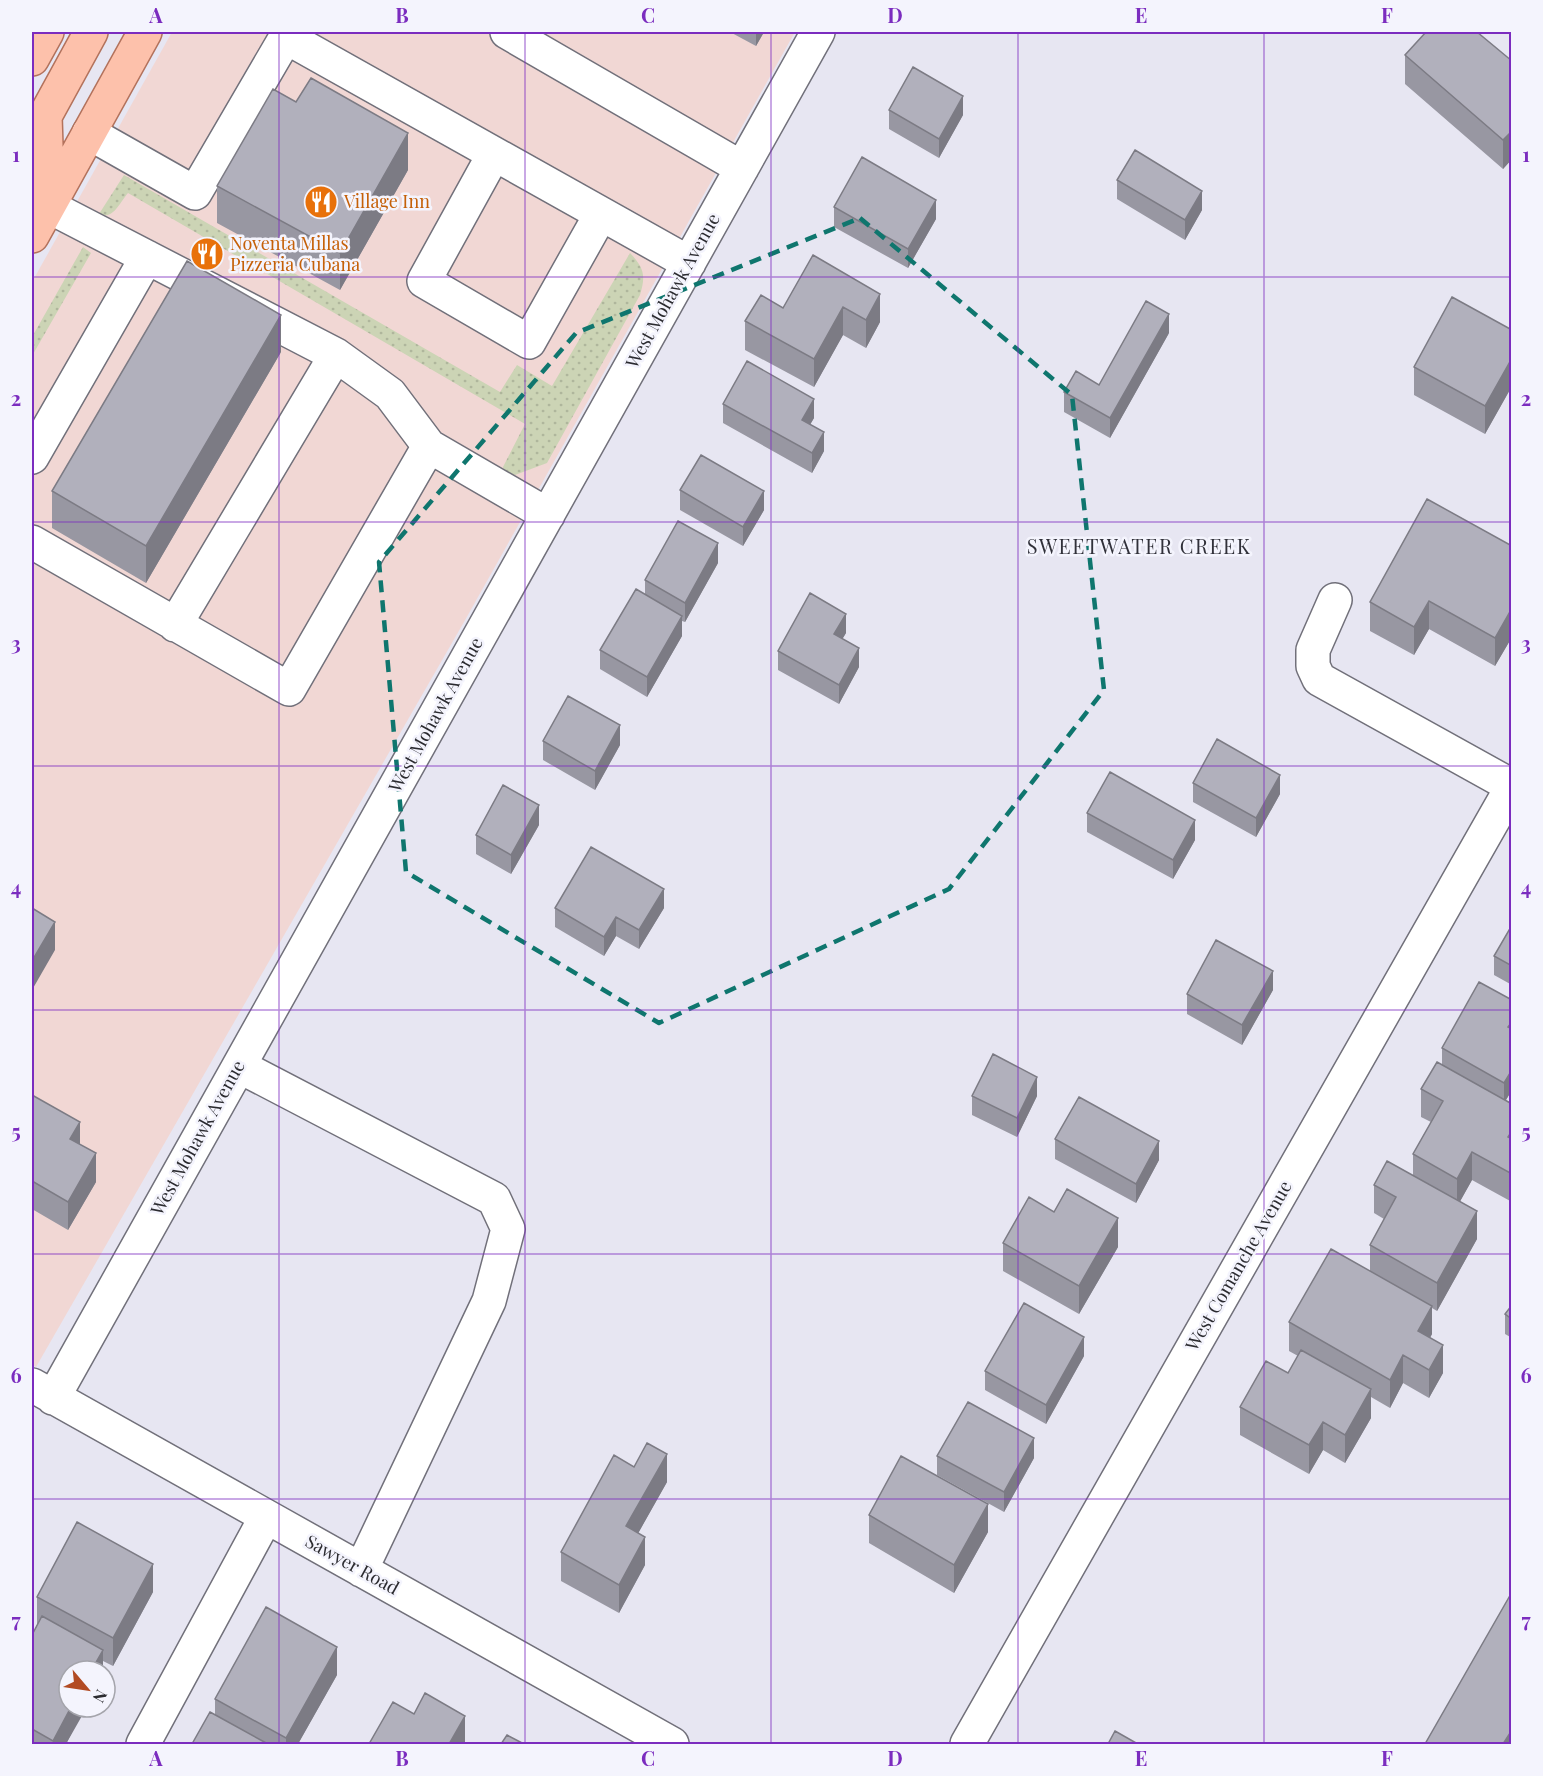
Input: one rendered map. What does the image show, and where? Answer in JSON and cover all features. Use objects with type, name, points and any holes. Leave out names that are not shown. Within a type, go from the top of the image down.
[{"type":"main road","points":[[32,59],[47,32]]},
{"type":"main road","points":[[48,206],[45,116],[91,32]]},
{"type":"main road","points":[[32,236],[145,32]]},
{"type":"street","points":[[507,32],[742,168]]},
{"type":"street","name":"West Mohawk Avenue","points":[[42,1391],[239,1066],[818,32]]},
{"type":"street","points":[[89,133],[195,193],[281,34],[688,263]]},
{"type":"street","points":[[494,154],[424,281],[529,342],[601,214]]},
{"type":"street","points":[[48,206],[336,355],[390,394],[429,446],[548,515]]},
{"type":"street","points":[[32,457],[147,257]]},
{"type":"street","points":[[175,625],[336,355]]},
{"type":"street","points":[[32,542],[289,689],[429,446]]},
{"type":"street","points":[[1335,600],[1312,650],[1313,666],[1319,679],[1512,787]]},
{"type":"street","name":"West Comanche Avenue","points":[[967,1744],[1512,787]]},
{"type":"street","points":[[239,1066],[494,1199],[508,1229],[489,1301],[361,1570]]},
{"type":"street","name":"Sawyer Road","points":[[42,1391],[672,1744]]},
{"type":"street","points":[[143,1744],[267,1517]]},
{"type":"highlighted area","points":[[860,218],[1072,395],[1104,690],[949,889],[659,1023],[406,872],[379,562],[576,333]]},
{"type":"shaded area","points":[[172,32],[795,32],[464,622],[36,1367],[32,1364],[32,282]]},
{"type":"green space","points":[[124,175],[500,392],[517,365],[552,386],[630,253],[642,272],[642,288],[547,463],[515,475],[504,471],[503,467],[525,424],[128,193],[112,213],[99,214]]},
{"type":"green space","points":[[83,247],[91,253],[32,356],[32,337]]},
{"type":"building","points":[[1426,32],[1477,32],[1512,61],[1512,131],[1503,140],[1405,55]]},
{"type":"building","points":[[913,67],[963,96],[939,139],[889,110]]},
{"type":"building","points":[[311,78],[408,133],[340,253],[217,186],[273,89],[296,102]]},
{"type":"building","points":[[1135,150],[1202,191],[1185,220],[1117,180]]},
{"type":"building","points":[[862,157],[936,200],[908,249],[834,207]]},
{"type":"building","points":[[813,255],[880,294],[866,320],[843,307],[814,359],[745,321],[761,295],[783,308]]},
{"type":"building","points":[[187,261],[281,315],[146,546],[52,491]]},
{"type":"building","points":[[1452,297],[1512,330],[1512,358],[1485,406],[1414,367]]},
{"type":"building","points":[[1146,301],[1169,314],[1110,418],[1064,392],[1076,371],[1099,385]]},
{"type":"building","points":[[747,361],[814,399],[802,420],[824,432],[812,453],[723,404]]},
{"type":"building","points":[[701,455],[764,491],[743,527],[680,490]]},
{"type":"building","points":[[1427,499],[1512,546],[1512,608],[1495,638],[1429,601],[1414,627],[1370,602]]},
{"type":"building","points":[[678,521],[718,543],[685,603],[645,580]]},
{"type":"building","points":[[636,589],[682,616],[647,677],[600,650]]},
{"type":"building","points":[[810,593],[846,614],[834,634],[859,648],[839,685],[778,651]]},
{"type":"building","points":[[568,696],[620,725],[595,771],[543,741]]},
{"type":"building","points":[[1217,739],[1280,775],[1256,818],[1193,783]]},
{"type":"building","points":[[1110,772],[1195,820],[1173,860],[1087,813]]},
{"type":"building","points":[[503,785],[539,805],[511,855],[476,835]]},
{"type":"building","points":[[591,847],[664,889],[639,930],[616,917],[604,937],[555,908]]},
{"type":"building","points":[[32,908],[55,922],[32,961]]},
{"type":"building","points":[[1512,925],[1512,966],[1494,956]]},
{"type":"building","points":[[1216,940],[1273,971],[1242,1025],[1187,994]]},
{"type":"building","points":[[1479,982],[1512,1000],[1512,1022],[1508,1027],[1512,1029],[1512,1070],[1504,1083],[1442,1048]]},
{"type":"building","points":[[993,1054],[1037,1077],[1017,1118],[972,1096]]},
{"type":"building","points":[[1437,1062],[1512,1104],[1512,1131],[1508,1137],[1512,1139],[1512,1174],[1472,1152],[1457,1179],[1413,1154],[1443,1101],[1421,1089]]},
{"type":"building","points":[[32,1095],[80,1122],[70,1139],[96,1153],[68,1202],[32,1181]]},
{"type":"building","points":[[1079,1097],[1159,1141],[1136,1184],[1055,1139]]},
{"type":"building","points":[[1387,1161],[1477,1211],[1437,1283],[1370,1245],[1396,1197],[1374,1185]]},
{"type":"building","points":[[1067,1189],[1118,1218],[1079,1286],[1003,1243],[1029,1197],[1054,1212]]},
{"type":"building","points":[[1331,1249],[1432,1306],[1418,1331],[1443,1345],[1429,1370],[1403,1355],[1390,1380],[1289,1322]]},
{"type":"building","points":[[1024,1303],[1084,1337],[1046,1405],[985,1371]]},
{"type":"building","points":[[1512,1305],[1512,1319],[1505,1314]]},
{"type":"building","points":[[1301,1350],[1371,1389],[1345,1435],[1323,1422],[1309,1445],[1240,1407],[1266,1361],[1288,1373]]},
{"type":"building","points":[[968,1402],[1034,1438],[1004,1492],[937,1456]]},
{"type":"building","points":[[647,1443],[667,1454],[626,1526],[645,1537],[619,1585],[561,1552],[614,1455],[634,1467]]},
{"type":"building","points":[[901,1456],[988,1504],[954,1565],[869,1515]]},
{"type":"building","points":[[77,1522],[153,1564],[113,1638],[37,1597]]},
{"type":"building","points":[[1512,1592],[1512,1730],[1503,1744],[1425,1744]]},
{"type":"building","points":[[266,1607],[337,1647],[286,1738],[215,1699]]},
{"type":"building","points":[[42,1616],[103,1650],[98,1659],[57,1659],[57,1719],[65,1719],[53,1741],[32,1729],[32,1635]]},
{"type":"building","points":[[425,1693],[465,1716],[449,1744],[369,1744],[393,1702],[414,1714]]},
{"type":"building","points":[[210,1712],[268,1744],[192,1744]]},
{"type":"building","points":[[1115,1731],[1138,1744],[1108,1744]]},
{"type":"building","points":[[507,1735],[524,1744],[501,1744]]},
{"type":"place","name":"Village Inn","points":[[321,202]]},
{"type":"place","name":"Noventa Millas Pizzeria Cubana","points":[[207,254]]},
{"type":"district","name":"SWEETWATER CREEK","points":[[1139,547]]}]
